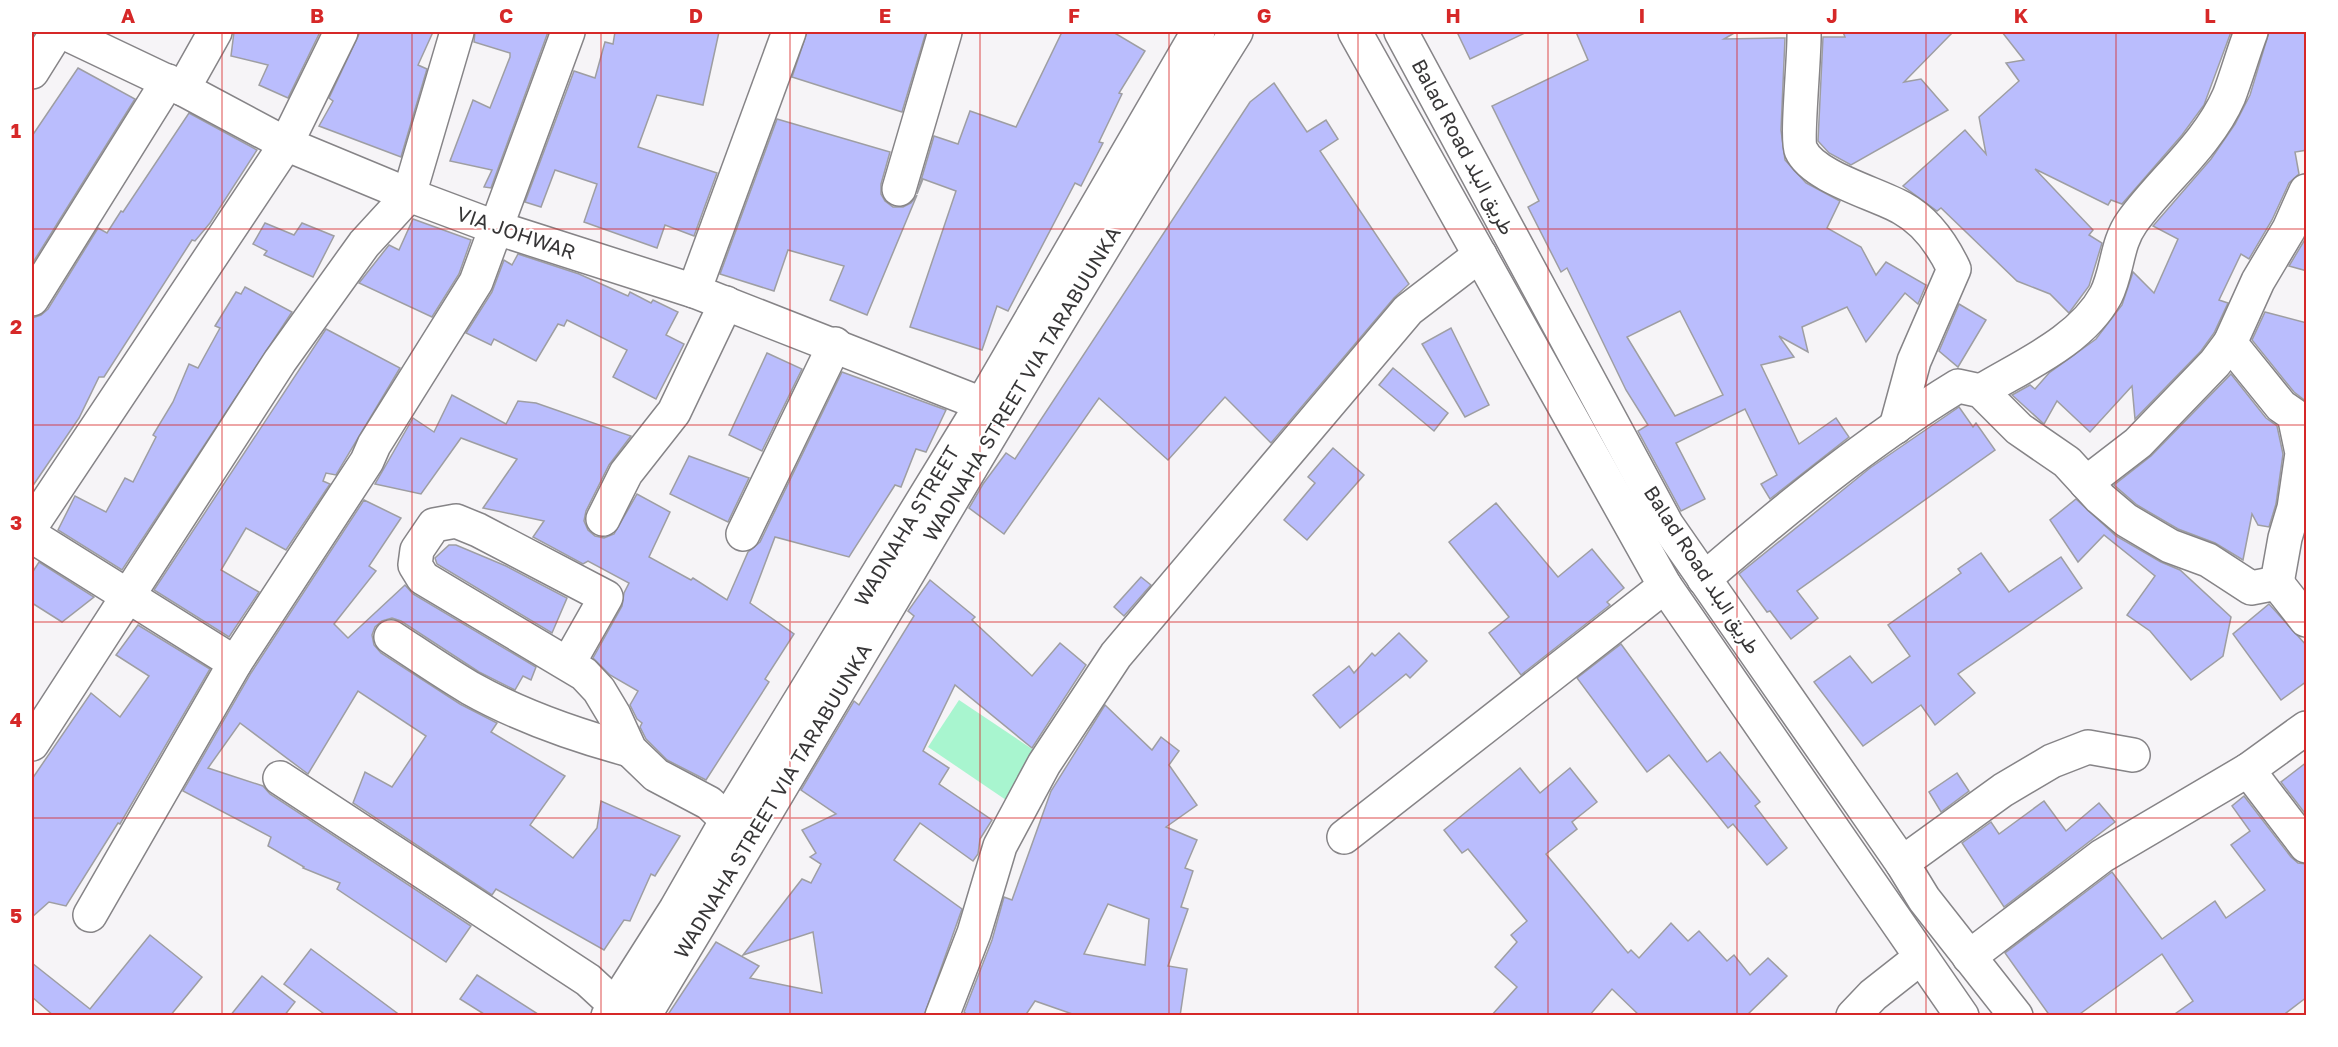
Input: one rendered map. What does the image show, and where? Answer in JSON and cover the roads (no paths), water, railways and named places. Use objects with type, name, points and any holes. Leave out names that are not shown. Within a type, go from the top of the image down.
[{"type":"main road","points":[[32,299],[175,85],[215,32]]},
{"type":"main road","points":[[32,525],[286,144],[341,32]]},
{"type":"main road","points":[[32,744],[280,362],[364,244],[409,195],[457,32]]},
{"type":"main road","points":[[90,915],[235,663],[367,461],[374,445],[476,282],[568,32]]},
{"type":"main road","points":[[694,291],[789,32]]},
{"type":"main road","points":[[899,189],[945,32]]},
{"type":"main road","name":"WADNAHA STREET","points":[[611,1010],[708,881],[728,820],[982,404],[1160,125],[1198,32]]},
{"type":"main road","name":"WADNAHA STREET VIA TARABUUNKA","points":[[644,1016],[708,881],[1160,125],[1236,32]]},
{"type":"main road","name":"Balad Road طريق البلد","points":[[1355,32],[1665,586],[1962,1016]]},
{"type":"main road","name":"Balad Road طريق البلد","points":[[1401,32],[1667,525],[1902,863],[1924,899],[2016,1016]]},
{"type":"main road","points":[[1804,32],[1800,148],[1811,164],[1836,179],[1904,209],[1942,244],[1954,269],[1914,361],[1896,427]]},
{"type":"main road","points":[[1981,391],[2060,344],[2104,297],[2114,277],[2119,248],[2130,224],[2181,167],[2228,97],[2251,32]]},
{"type":"main road","points":[[32,72],[71,33]]},
{"type":"main road","name":"VIA JOHWAR","points":[[71,33],[286,144],[409,195],[497,228],[694,291],[835,344],[982,404]]},
{"type":"main road","points":[[2086,483],[2138,443],[2215,363],[2230,343],[2258,281],[2289,229],[2307,191]]},
{"type":"main road","points":[[942,1016],[975,933],[1000,846],[1044,764],[1116,655],[1408,310],[1480,255]]},
{"type":"main road","points":[[603,519],[626,473],[674,412],[726,303]]},
{"type":"main road","points":[[2230,343],[2281,406],[2300,416],[2302,453],[2297,491],[2277,583]]},
{"type":"main road","points":[[743,534],[835,344]]},
{"type":"main road","points":[[1704,579],[1770,522],[1896,427],[1958,386],[1981,391],[2019,429],[2047,446],[2126,520],[2170,546],[2208,560],[2251,588],[2277,583]]},
{"type":"main road","points":[[568,664],[606,597],[478,530],[456,521],[434,525],[417,550],[415,565],[423,578],[584,674],[599,690],[630,750],[656,775],[709,803],[728,820]]},
{"type":"main road","points":[[32,537],[235,663]]},
{"type":"main road","points":[[2277,583],[2307,620]]},
{"type":"main road","points":[[1344,837],[1665,586]]},
{"type":"main road","points":[[391,637],[470,688],[530,717],[581,736],[630,750]]},
{"type":"main road","points":[[1969,957],[2102,856],[2248,770],[2307,728]]},
{"type":"main road","points":[[1902,863],[2003,790],[2052,761],[2088,747],[2133,755]]},
{"type":"main road","points":[[2248,770],[2307,846]]},
{"type":"main road","points":[[280,778],[588,980],[611,1010]]},
{"type":"main road","points":[[1852,1016],[1873,995],[1920,958]]}]
